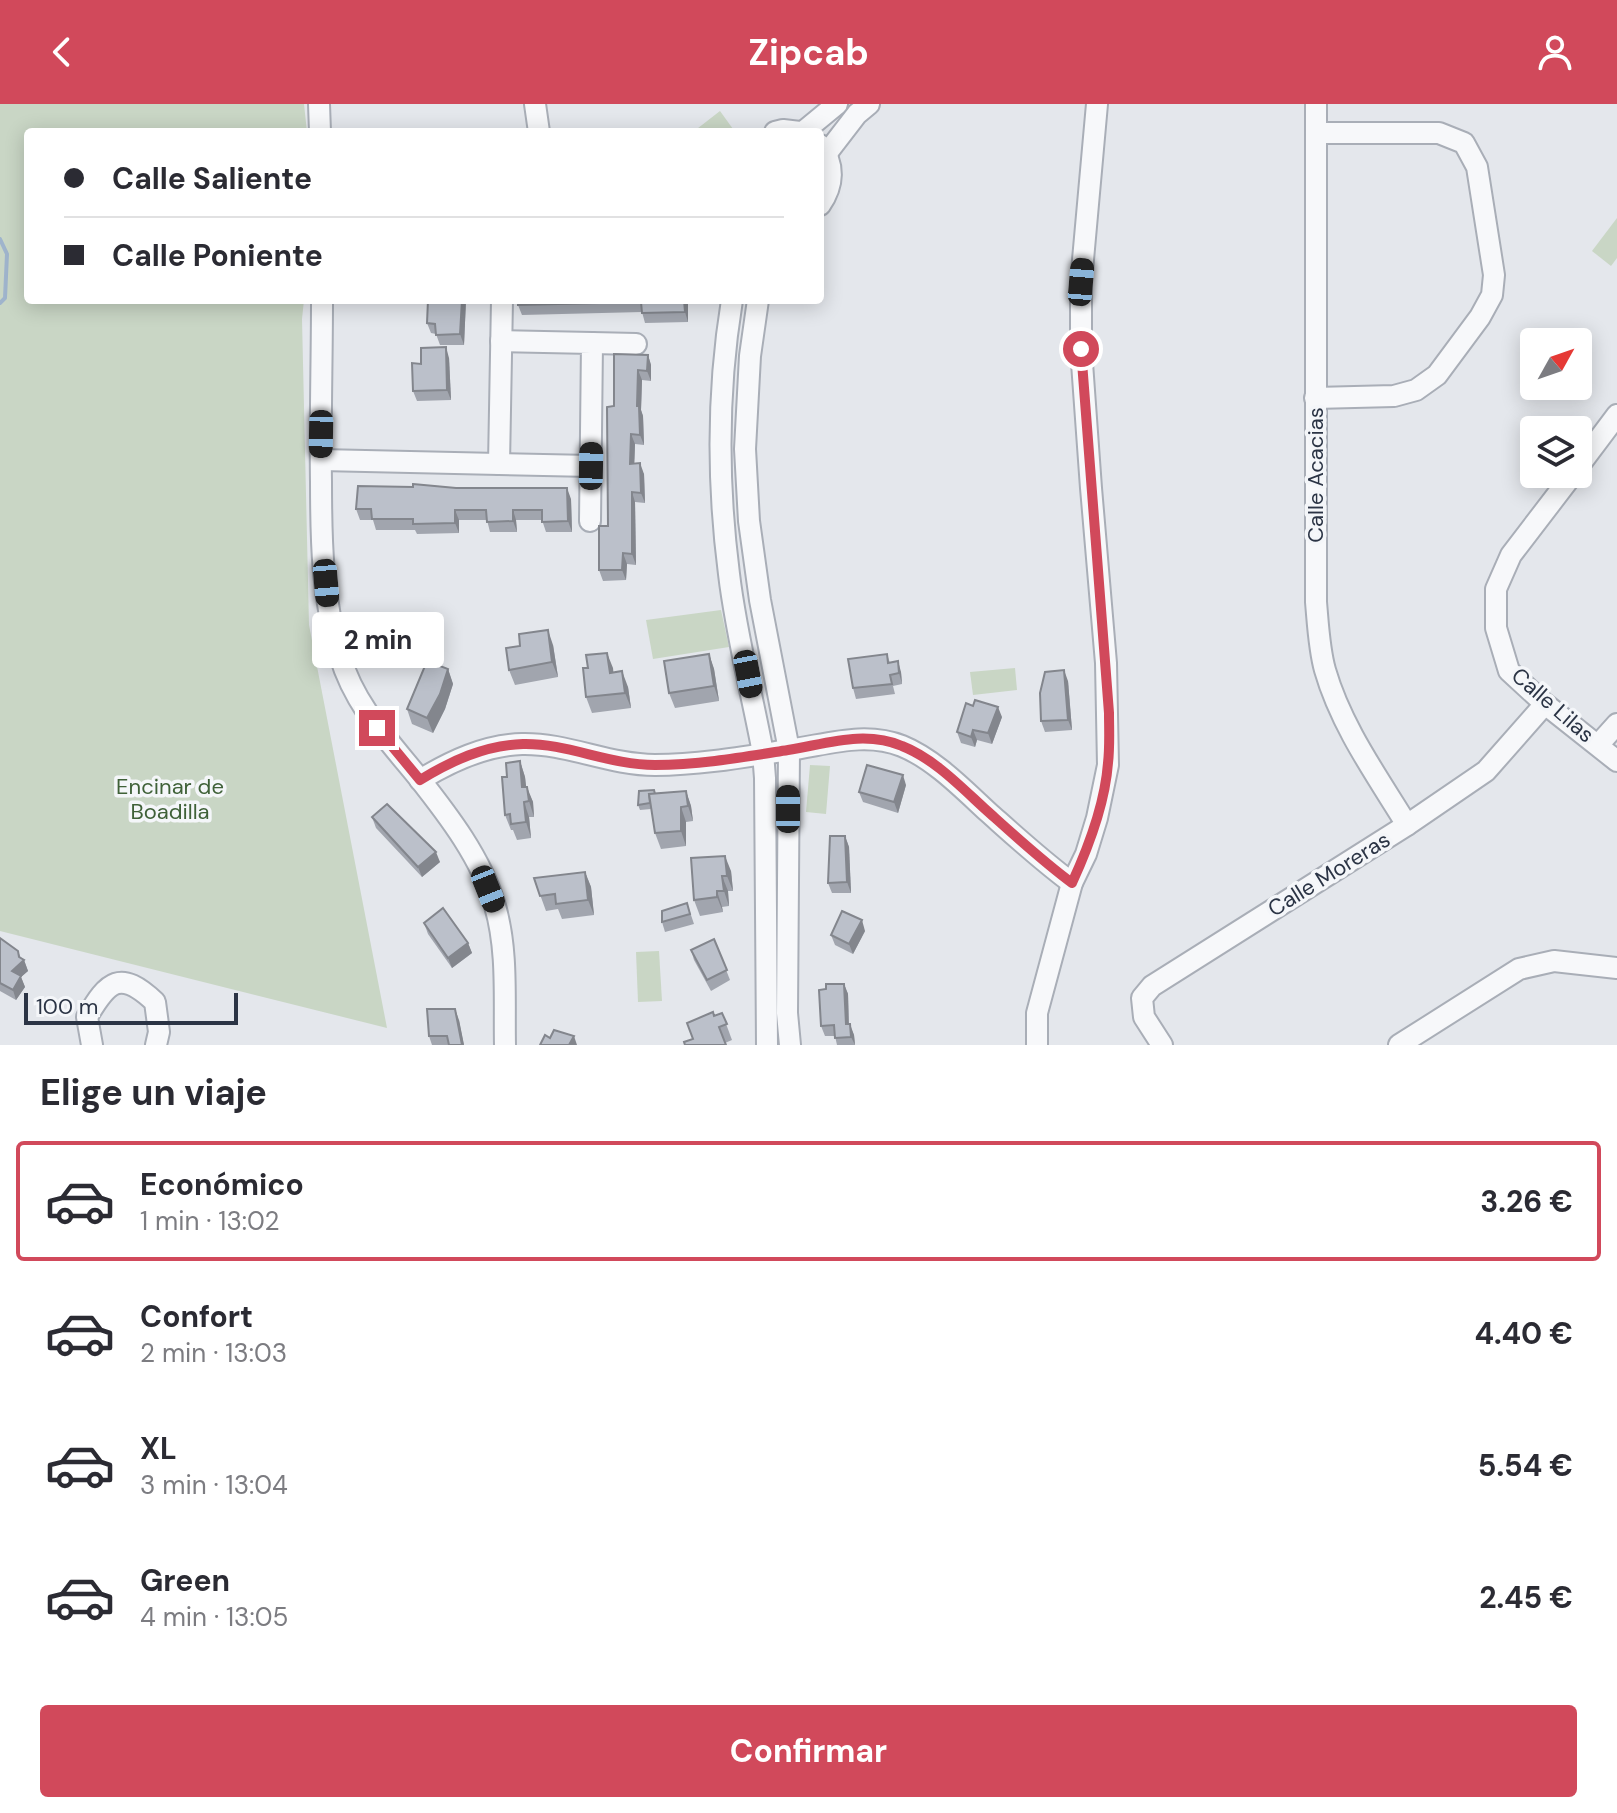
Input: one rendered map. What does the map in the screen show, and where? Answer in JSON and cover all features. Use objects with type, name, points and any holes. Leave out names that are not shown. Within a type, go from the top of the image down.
[{"type":"street","points":[[319,104],[320,128]]},
{"type":"street","points":[[535,104],[538,128]]},
{"type":"street","points":[[807,128],[837,104]]},
{"type":"street","points":[[824,148],[869,104]]},
{"type":"street","points":[[1037,1045],[1037,1013],[1072,883],[1086,854],[1097,818],[1108,765],[1106,663],[1081,349],[1081,282],[1097,104]]},
{"type":"street","name":"Calle Acacias","points":[[1316,104],[1316,602],[1324,669],[1360,748],[1407,825]]},
{"type":"street","points":[[1315,398],[1394,396],[1416,390],[1437,375],[1480,317],[1492,295],[1494,275],[1477,167],[1464,143],[1439,133],[1317,133]]},
{"type":"street","points":[[824,151],[832,171],[830,189],[824,199]]},
{"type":"street","points":[[322,304],[321,535],[328,607],[340,658],[358,699],[377,728],[466,843],[495,905],[502,940],[505,1045]]},
{"type":"street","points":[[499,464],[502,304]]},
{"type":"street","points":[[731,304],[720,398],[720,491],[729,577],[763,753],[767,1045]]},
{"type":"street","points":[[758,304],[747,391],[745,449],[749,521],[760,600],[789,750],[787,1013],[790,1045]]},
{"type":"street","points":[[501,341],[636,344]]},
{"type":"street","points":[[590,521],[592,343]]},
{"type":"street","points":[[1592,448],[1617,415]]},
{"type":"street","points":[[321,460],[591,466]]},
{"type":"street","name":"Calle Lilas","points":[[1562,488],[1511,555],[1496,589],[1496,628],[1509,671],[1617,761]]},
{"type":"street","name":"Calle Moreras","points":[[1162,1045],[1144,1017],[1142,998],[1152,986],[1407,825],[1486,771],[1545,704]]},
{"type":"street","points":[[1599,744],[1617,724]]},
{"type":"street","points":[[420,780],[450,762],[494,748],[523,744],[554,747],[616,762],[654,765],[710,761],[851,738],[881,740],[903,746],[932,764],[1072,883]]},
{"type":"street","points":[[1399,1045],[1519,969],[1554,961],[1617,968]]},
{"type":"street","points":[[92,1045],[87,1017],[108,987],[121,982],[136,985],[155,1002],[159,1032],[156,1045]]},
{"type":"green space","name":"Encinar de Boadilla","points":[[0,104],[304,104],[307,128],[24,128],[24,304],[304,304],[309,625],[387,1028],[0,931]]},
{"type":"green space","points":[[720,111],[732,128],[698,128]]},
{"type":"green space","points":[[1617,218],[1617,258],[1611,266],[1592,251]]},
{"type":"green space","points":[[721,610],[729,647],[653,659],[646,620]]},
{"type":"green space","points":[[1015,668],[1017,690],[973,695],[970,672]]},
{"type":"green space","points":[[810,765],[830,766],[826,814],[806,812]]},
{"type":"green space","points":[[659,951],[662,1001],[638,1002],[636,952]]},
{"type":"building","points":[[428,304],[462,304],[460,334],[436,335],[435,324],[427,323]]},
{"type":"building","points":[[641,304],[684,304],[685,312],[642,313]]},
{"type":"building","points":[[446,347],[447,390],[413,391],[412,363],[421,364],[421,348]]},
{"type":"building","points":[[614,354],[648,355],[647,371],[638,370],[640,435],[631,434],[630,464],[640,463],[641,493],[632,492],[632,554],[623,553],[622,570],[599,570],[599,526],[608,526],[607,407],[614,406]]},
{"type":"building","points":[[413,484],[456,488],[567,488],[568,521],[542,522],[542,510],[513,510],[513,521],[487,522],[486,510],[455,510],[455,523],[413,524],[413,519],[372,519],[371,509],[356,509],[358,486],[413,487]]},
{"type":"building","points":[[548,630],[552,662],[509,670],[506,648],[520,646],[519,634]]},
{"type":"building","points":[[607,653],[610,673],[622,671],[625,693],[586,697],[583,668],[588,668],[586,655]]},
{"type":"building","points":[[709,654],[714,686],[669,693],[664,661]]},
{"type":"building","points":[[887,654],[888,663],[898,661],[899,673],[890,675],[892,684],[853,688],[848,659]]},
{"type":"building","points":[[427,661],[448,669],[440,694],[427,718],[407,709]]},
{"type":"building","points":[[1064,670],[1068,720],[1041,721],[1040,693],[1045,672]]},
{"type":"building","points":[[975,700],[998,707],[988,733],[973,730],[971,737],[957,732],[966,703],[973,706]]},
{"type":"building","points":[[520,761],[522,787],[527,787],[529,801],[524,802],[526,822],[511,824],[510,814],[505,815],[502,777],[507,777],[506,763]]},
{"type":"building","points":[[867,765],[903,775],[894,802],[859,792]]},
{"type":"building","points":[[654,790],[655,794],[649,794],[650,803],[638,805],[639,791]]},
{"type":"building","points":[[686,791],[688,806],[681,807],[681,831],[655,833],[649,794]]},
{"type":"building","points":[[387,804],[436,852],[418,867],[372,817]]},
{"type":"building","points":[[830,836],[845,836],[847,882],[828,883]]},
{"type":"building","points":[[725,856],[727,876],[722,876],[724,891],[717,891],[717,897],[694,900],[691,858]]},
{"type":"building","points":[[585,872],[588,900],[556,904],[555,894],[540,896],[534,878]]},
{"type":"building","points":[[687,903],[690,914],[662,922],[662,911]]},
{"type":"building","points":[[443,908],[468,943],[448,958],[424,923]]},
{"type":"building","points":[[842,911],[862,920],[849,944],[831,935]]},
{"type":"building","points":[[0,938],[18,951],[19,957],[24,960],[12,971],[21,976],[13,990],[0,983]]},
{"type":"building","points":[[714,939],[727,970],[707,980],[691,950]]},
{"type":"building","points":[[826,984],[844,984],[846,1024],[850,1024],[851,1037],[835,1038],[834,1025],[821,1026],[819,990],[826,989]]},
{"type":"building","points":[[427,1009],[455,1009],[462,1045],[449,1045],[447,1036],[429,1036]]},
{"type":"building","points":[[713,1012],[714,1016],[722,1013],[727,1024],[719,1027],[726,1045],[685,1045],[684,1042],[693,1039],[687,1023]]},
{"type":"building","points":[[554,1030],[574,1036],[569,1045],[540,1045],[545,1035],[550,1038]]},
{"type":"waterway","points":[[0,239],[7,254],[5,298],[0,303]]},
{"type":"route","points":[[377,728],[420,780],[450,762],[494,748],[523,744],[554,747],[616,762],[654,765],[710,761],[851,738],[881,740],[903,746],[932,764],[1072,883],[1086,854],[1097,818],[1108,765],[1109,713],[1081,349]]}]
